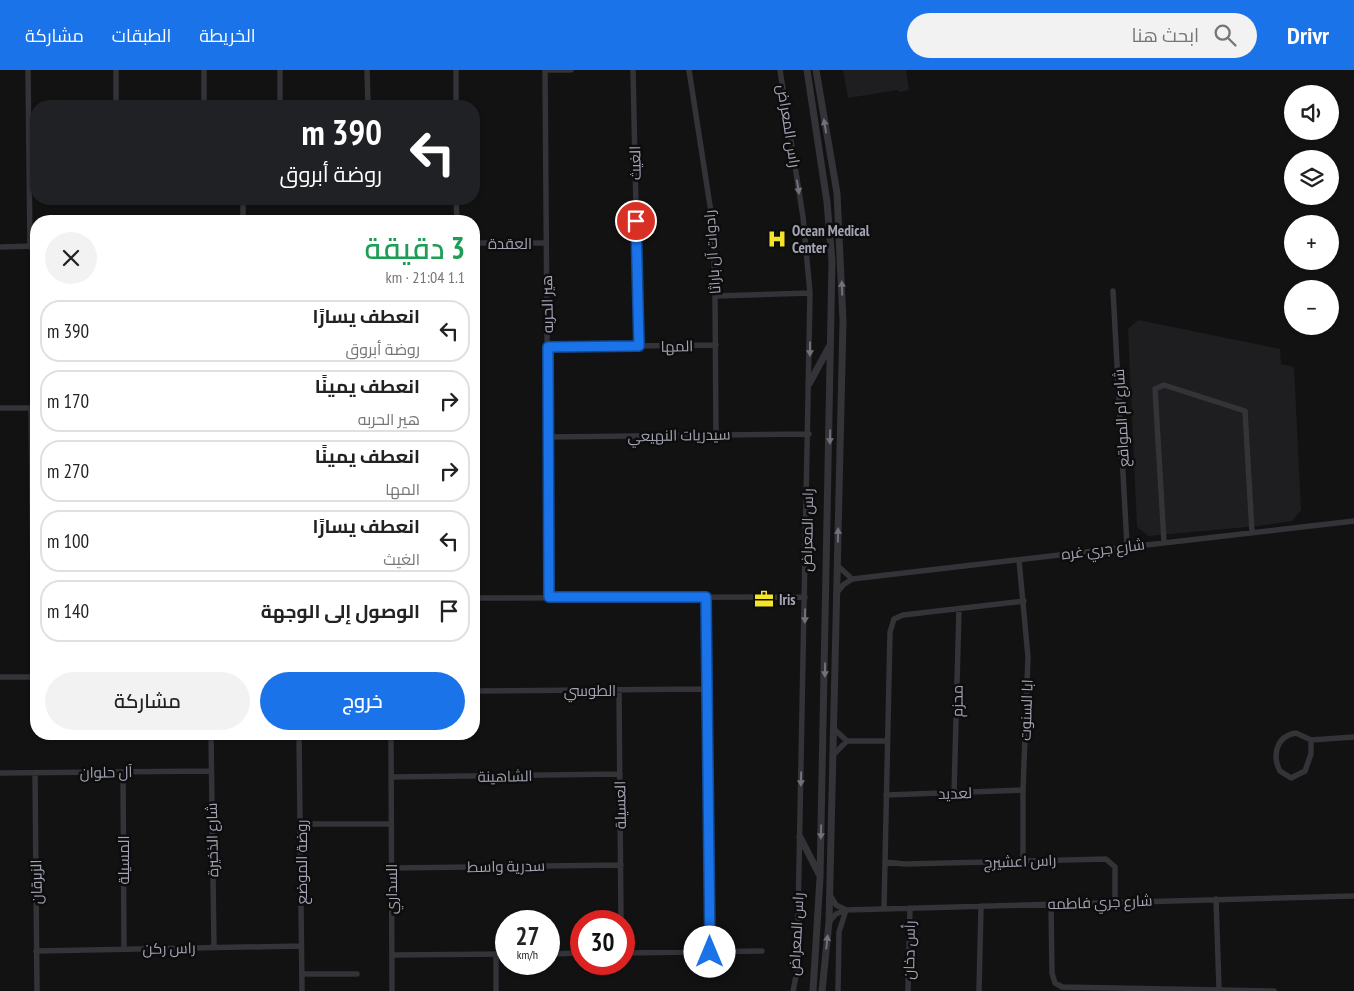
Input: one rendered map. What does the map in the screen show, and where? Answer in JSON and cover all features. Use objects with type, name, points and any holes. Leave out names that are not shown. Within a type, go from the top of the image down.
[{"type":"street","points":[[28,70],[30,179]]},
{"type":"street","points":[[116,70],[116,100]]},
{"type":"street","points":[[204,70],[204,100]]},
{"type":"street","points":[[280,70],[280,100]]},
{"type":"street","points":[[368,70],[368,100]]},
{"type":"street","points":[[456,70],[456,100]]},
{"type":"street","points":[[545,70],[571,70]]},
{"type":"street","name":"هير الحربه","points":[[545,70],[549,597]]},
{"type":"street","name":"الغيث","points":[[634,70],[639,346]]},
{"type":"street","name":"رادوات آل باراثا","points":[[689,70],[712,225],[716,345],[716,435]]},
{"type":"street","name":"راس المعراض","points":[[780,70],[803,216],[810,293],[810,384],[797,972],[793,991]]},
{"type":"street","name":"راس المعراض","points":[[807,70],[827,202],[832,262],[820,878],[813,991]]},
{"type":"street","name":"راس المعراض","points":[[816,70],[837,193],[843,321],[829,922],[822,991]]},
{"type":"street","name":"العقدة","points":[[480,242],[546,242]]},
{"type":"street","points":[[0,247],[30,246]]},
{"type":"street","name":"شارع ام المواقع","points":[[1114,291],[1127,546]]},
{"type":"street","points":[[715,296],[810,293]]},
{"type":"street","points":[[810,384],[822,363],[831,340]]},
{"type":"street","name":"المها","points":[[548,347],[716,345]]},
{"type":"street","points":[[1164,542],[1155,389],[1164,385],[1245,411],[1252,532]]},
{"type":"street","points":[[0,408],[30,408]]},
{"type":"street","name":"سيدريات النهيعي","points":[[549,437],[809,434]]},
{"type":"street","name":"شارع جري غره","points":[[852,579],[1354,521]]},
{"type":"street","name":"ابا السنوت","points":[[1019,560],[1028,656],[1023,790],[1023,860]]},
{"type":"street","points":[[836,594],[843,585],[852,579],[837,565]]},
{"type":"street","points":[[706,597],[710,952]]},
{"type":"street","points":[[480,598],[805,597]]},
{"type":"street","points":[[884,909],[886,741],[890,632],[894,620],[903,615],[1024,601]]},
{"type":"street","name":"محزم","points":[[954,794],[959,609]]},
{"type":"street","points":[[0,677],[30,677]]},
{"type":"street","name":"الطوسي","points":[[480,691],[707,689]]},
{"type":"street","name":"العسيلة","points":[[619,690],[621,910]]},
{"type":"street","points":[[833,728],[847,741],[886,741]]},
{"type":"street","points":[[1311,740],[1309,760],[1305,771],[1291,778],[1280,771],[1276,757],[1281,740],[1287,734],[1296,733],[1311,740],[1354,737]]},
{"type":"street","name":"شارع الذخيرة","points":[[211,740],[214,947]]},
{"type":"street","name":"روضة الموضع","points":[[299,740],[302,991]]},
{"type":"street","name":"السداري","points":[[390,740],[392,991]]},
{"type":"street","points":[[832,756],[847,741]]},
{"type":"street","name":"آل حلوان","points":[[0,773],[211,771]]},
{"type":"street","name":"المسيلة","points":[[123,772],[124,949]]},
{"type":"street","name":"الزبرقان","points":[[35,773],[37,991]]},
{"type":"street","name":"الشاهينة","points":[[391,777],[620,774]]},
{"type":"street","name":"لعديد","points":[[886,795],[1023,790]]},
{"type":"street","points":[[300,824],[391,824]]},
{"type":"street","points":[[800,837],[820,878]]},
{"type":"street","name":"راس اعشيرج","points":[[886,862],[905,864],[1102,858],[1110,860],[1115,867],[1115,902]]},
{"type":"street","name":"سدرية واسط","points":[[391,868],[621,864]]},
{"type":"street","points":[[829,895],[836,905],[846,910]]},
{"type":"street","name":"شارع جري فاطمه","points":[[846,910],[1354,896]]},
{"type":"street","points":[[1216,899],[1219,989]]},
{"type":"street","points":[[1051,904],[1052,978],[1058,985],[1274,991]]},
{"type":"street","points":[[979,991],[981,906]]},
{"type":"street","name":"رأس دخان","points":[[908,991],[910,908]]},
{"type":"street","points":[[829,922],[836,914],[846,910]]},
{"type":"street","points":[[838,991],[839,932],[846,910]]},
{"type":"street","name":"راس ركن","points":[[36,951],[301,946]]},
{"type":"street","points":[[635,953],[762,951]]},
{"type":"street","points":[[392,955],[495,954]]},
{"type":"street","points":[[302,974],[357,974]]},
{"type":"street","points":[[496,975],[496,991]]},
{"type":"shaded area","points":[[843,70],[906,70],[909,90],[848,98]]},
{"type":"shaded area","points":[[1138,320],[1280,349],[1281,364],[1294,367],[1301,510],[1292,521],[1149,536],[1137,527],[1128,329]]},
{"type":"place","name":"Ocean Medical Center","points":[[777,239]]},
{"type":"place","name":"Iris","points":[[764,599]]},
{"type":"route","points":[[636,221],[639,346],[548,347],[549,597],[706,597],[710,952]]}]
